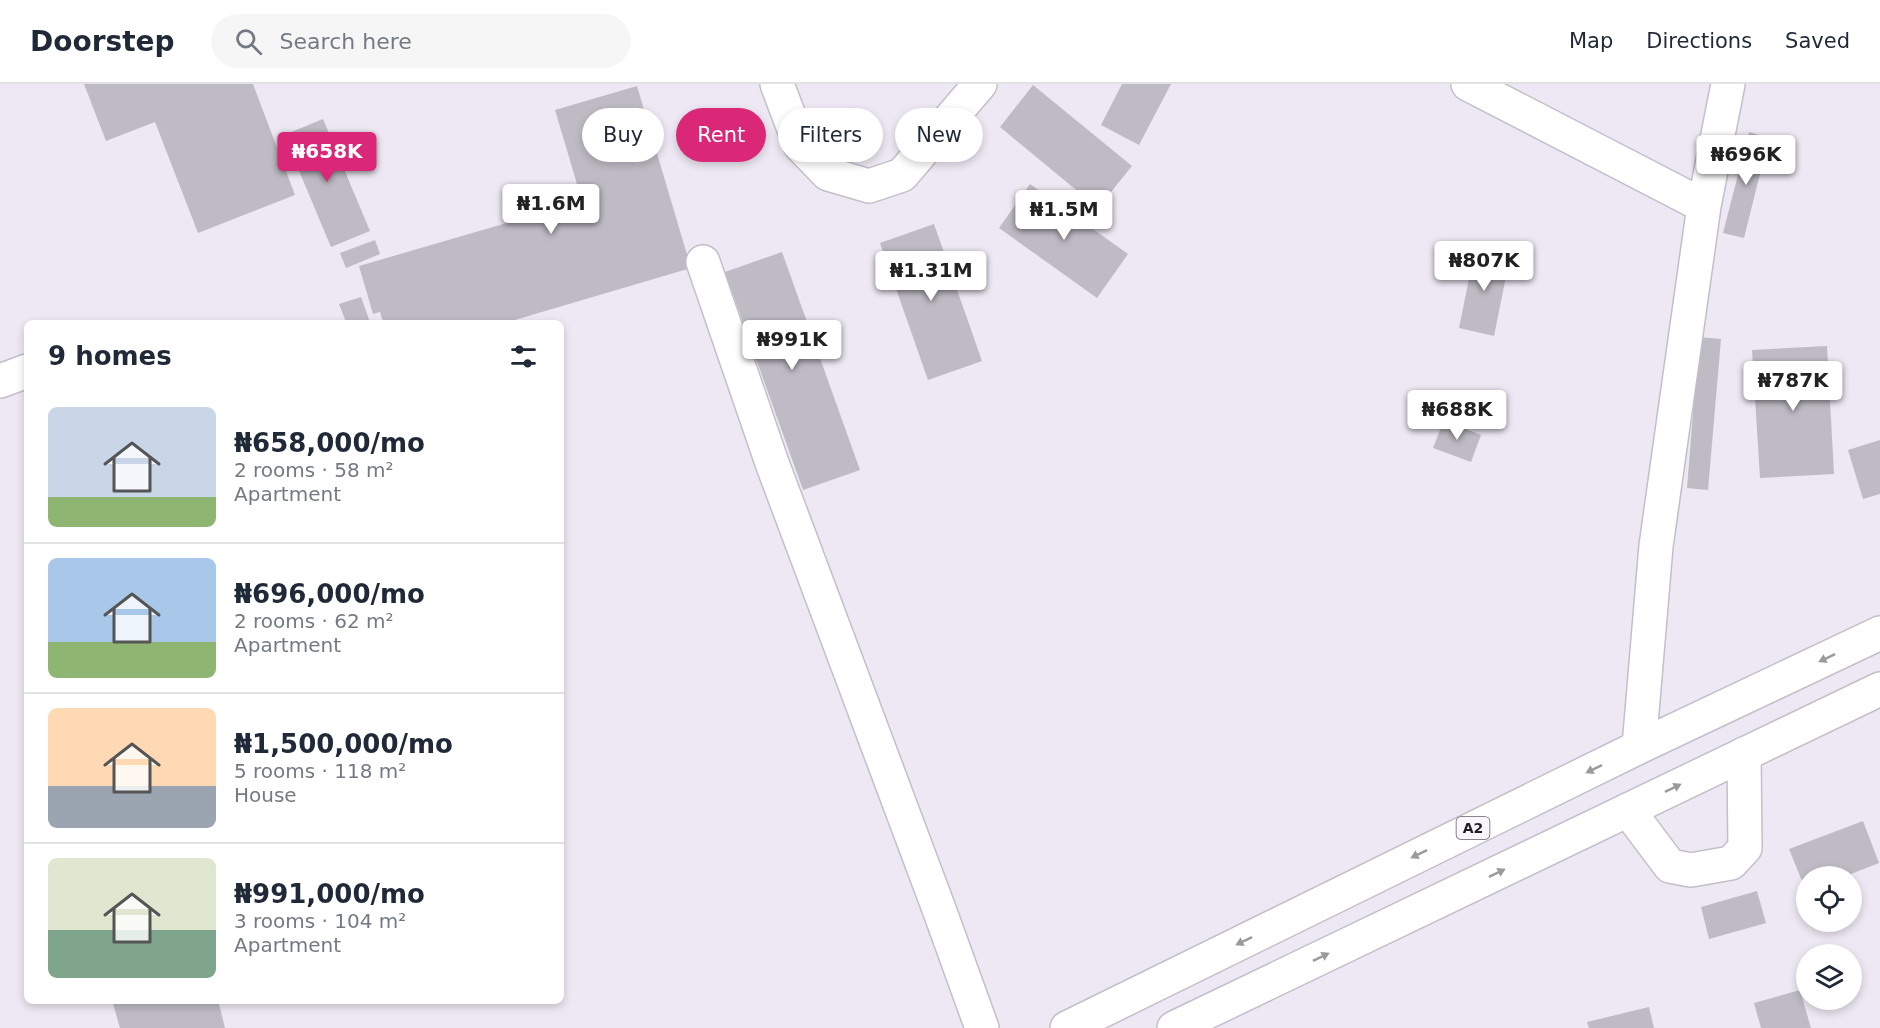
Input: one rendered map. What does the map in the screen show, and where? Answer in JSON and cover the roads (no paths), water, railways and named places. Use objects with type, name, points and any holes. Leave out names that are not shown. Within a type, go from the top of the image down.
[{"type":"main road","points":[[777,84],[800,146],[828,174],[868,186],[902,175],[980,84]]},
{"type":"main road","points":[[1468,84],[1704,206]]},
{"type":"main road","points":[[1639,747],[1656,546],[1704,206],[1728,84]]},
{"type":"main road","points":[[703,262],[771,463],[982,1028]]},
{"type":"main road","points":[[0,381],[24,372]]},
{"type":"main road","name":"A2","points":[[1067,1028],[1639,747],[1880,633]]},
{"type":"main road","points":[[1175,1028],[1880,689]]},
{"type":"main road","points":[[1628,810],[1670,866],[1692,870],[1731,863],[1745,848],[1744,754]]}]
